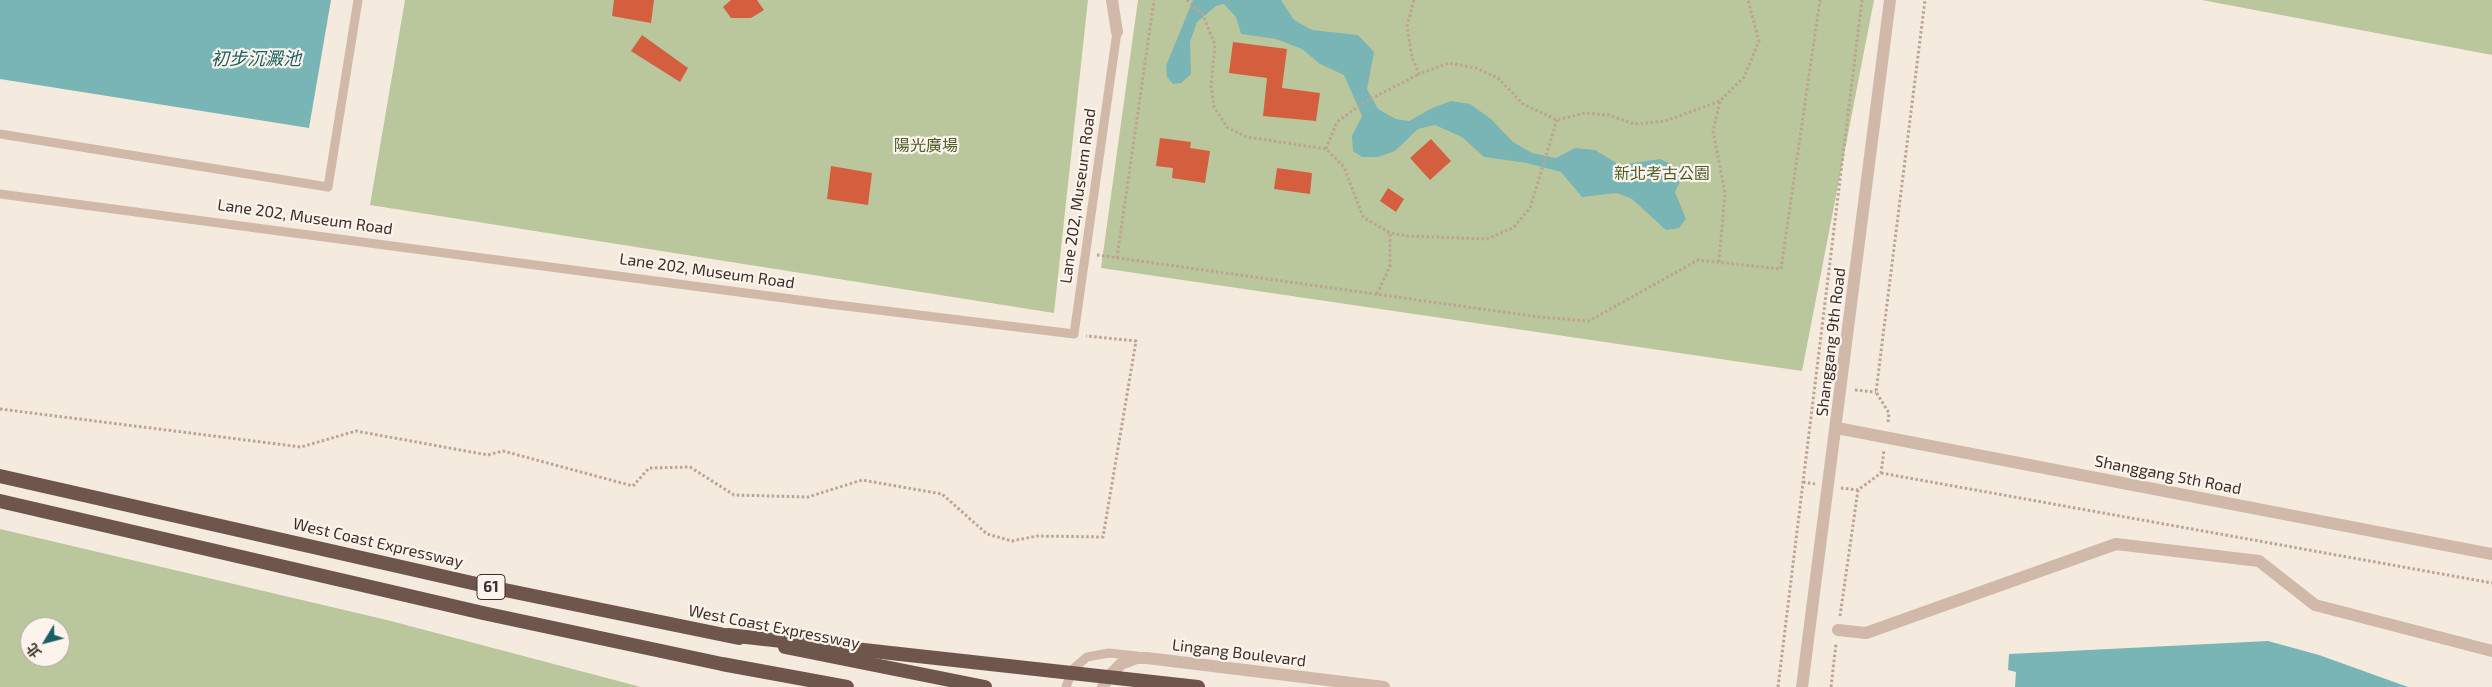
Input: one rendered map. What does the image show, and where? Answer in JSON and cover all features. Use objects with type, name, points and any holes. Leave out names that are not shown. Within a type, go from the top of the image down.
[{"type":"highway","name":"West Coast Expressway","points":[[0,476],[490,587],[985,687]]},
{"type":"highway","name":"61","points":[[0,501],[483,613],[722,664],[847,687]]},
{"type":"highway","points":[[728,635],[1198,687]]},
{"type":"highway","points":[[722,664],[816,687]]},
{"type":"street","name":"Lane 202, Museum Road","points":[[1112,0],[1117,32]]},
{"type":"street","name":"Shanggang 9th Road","points":[[1802,687],[1837,428],[1890,0]]},
{"type":"street","name":"Shanggang 5th Road","points":[[1837,428],[2492,554]]},
{"type":"street","points":[[1838,630],[1866,633],[2116,544],[2259,561],[2315,605],[2492,651]]},
{"type":"street","name":"Lingang Boulevard","points":[[1103,687],[1108,676],[1121,664],[1137,658],[1384,687]]},
{"type":"lane","points":[[0,134],[328,186],[358,0]]},
{"type":"lane","name":"Lane 202, Museum Road","points":[[0,194],[829,304],[1074,334],[1117,32]]},
{"type":"lane","points":[[1066,687],[1073,669],[1087,657],[1109,653],[1147,658]]},
{"type":"path","points":[[1116,258],[1154,0]]},
{"type":"path","points":[[1187,0],[1203,15],[1215,46],[1211,86],[1214,107],[1228,128],[1247,137],[1326,149],[1344,168],[1363,217],[1390,233],[1408,236],[1486,239],[1513,228],[1530,208],[1557,120]]},
{"type":"path","points":[[1414,0],[1407,26],[1412,58],[1419,74]]},
{"type":"path","points":[[1326,149],[1337,122],[1364,103],[1419,74],[1449,63],[1476,68],[1498,78],[1523,104],[1557,120],[1585,113],[1609,115],[1634,124],[1642,124],[1665,120],[1720,101],[1744,77],[1759,41],[1748,0]]},
{"type":"path","points":[[1086,253],[1539,317],[1589,321],[1698,260],[1781,269],[1820,0]]},
{"type":"path","points":[[1778,687],[1862,0]]},
{"type":"path","points":[[1889,413],[1876,392],[1925,0]]},
{"type":"path","points":[[1719,262],[1725,193],[1713,131],[1720,101]]},
{"type":"path","points":[[1377,294],[1390,266],[1390,233]]},
{"type":"path","points":[[0,409],[301,447],[356,431],[488,454],[503,451],[633,486],[649,468],[690,467],[734,496],[808,497],[862,480],[942,494],[987,534],[1012,541],[1037,536],[1103,537],[1136,341],[1074,334]]},
{"type":"path","points":[[1830,687],[1858,490],[1881,473],[2492,584]]},
{"type":"green space","name":"陽光廣場","points":[[405,0],[1088,0],[1054,313],[370,205]]},
{"type":"green space","name":"新北考古公園","points":[[1138,0],[1874,0],[1802,371],[1101,268]]},
{"type":"green space","points":[[2202,0],[2492,0],[2492,55]]},
{"type":"green space","points":[[0,529],[387,620],[641,687],[0,687]]},
{"type":"water","name":"初步沉澱池","points":[[0,0],[331,0],[309,128],[0,79]]},
{"type":"water","points":[[1193,0],[1281,0],[1294,20],[1312,30],[1358,35],[1374,52],[1367,89],[1378,109],[1396,119],[1409,121],[1432,108],[1451,101],[1470,104],[1491,119],[1513,142],[1532,153],[1556,158],[1575,148],[1595,150],[1620,165],[1660,159],[1675,166],[1681,179],[1675,192],[1686,219],[1679,228],[1666,230],[1632,199],[1617,193],[1582,197],[1561,172],[1527,163],[1484,157],[1462,137],[1435,125],[1418,129],[1395,151],[1378,157],[1362,157],[1353,151],[1352,136],[1362,116],[1344,75],[1320,64],[1302,49],[1276,39],[1241,34],[1236,17],[1224,4],[1216,6],[1197,22],[1190,42],[1191,74],[1181,83],[1173,84],[1167,77],[1166,66]]},
{"type":"water","points":[[2268,641],[2319,655],[2408,687],[2015,687],[2016,672],[2008,670],[2009,654]]},
{"type":"building","points":[[614,0],[654,0],[651,23],[612,16]]},
{"type":"building","points":[[731,0],[757,0],[764,10],[751,18],[731,18],[723,7]]},
{"type":"building","points":[[642,35],[688,68],[680,82],[631,51]]},
{"type":"building","points":[[1233,42],[1287,49],[1282,88],[1320,93],[1316,121],[1263,116],[1267,78],[1229,73]]},
{"type":"building","points":[[1160,138],[1191,142],[1190,148],[1210,151],[1205,183],[1172,178],[1173,168],[1156,166]]},
{"type":"building","points":[[1431,139],[1451,161],[1430,180],[1410,158]]},
{"type":"building","points":[[831,166],[872,173],[868,205],[827,199]]},
{"type":"building","points":[[1277,168],[1312,173],[1310,194],[1274,189]]},
{"type":"building","points":[[1388,188],[1404,199],[1396,212],[1380,201]]}]
